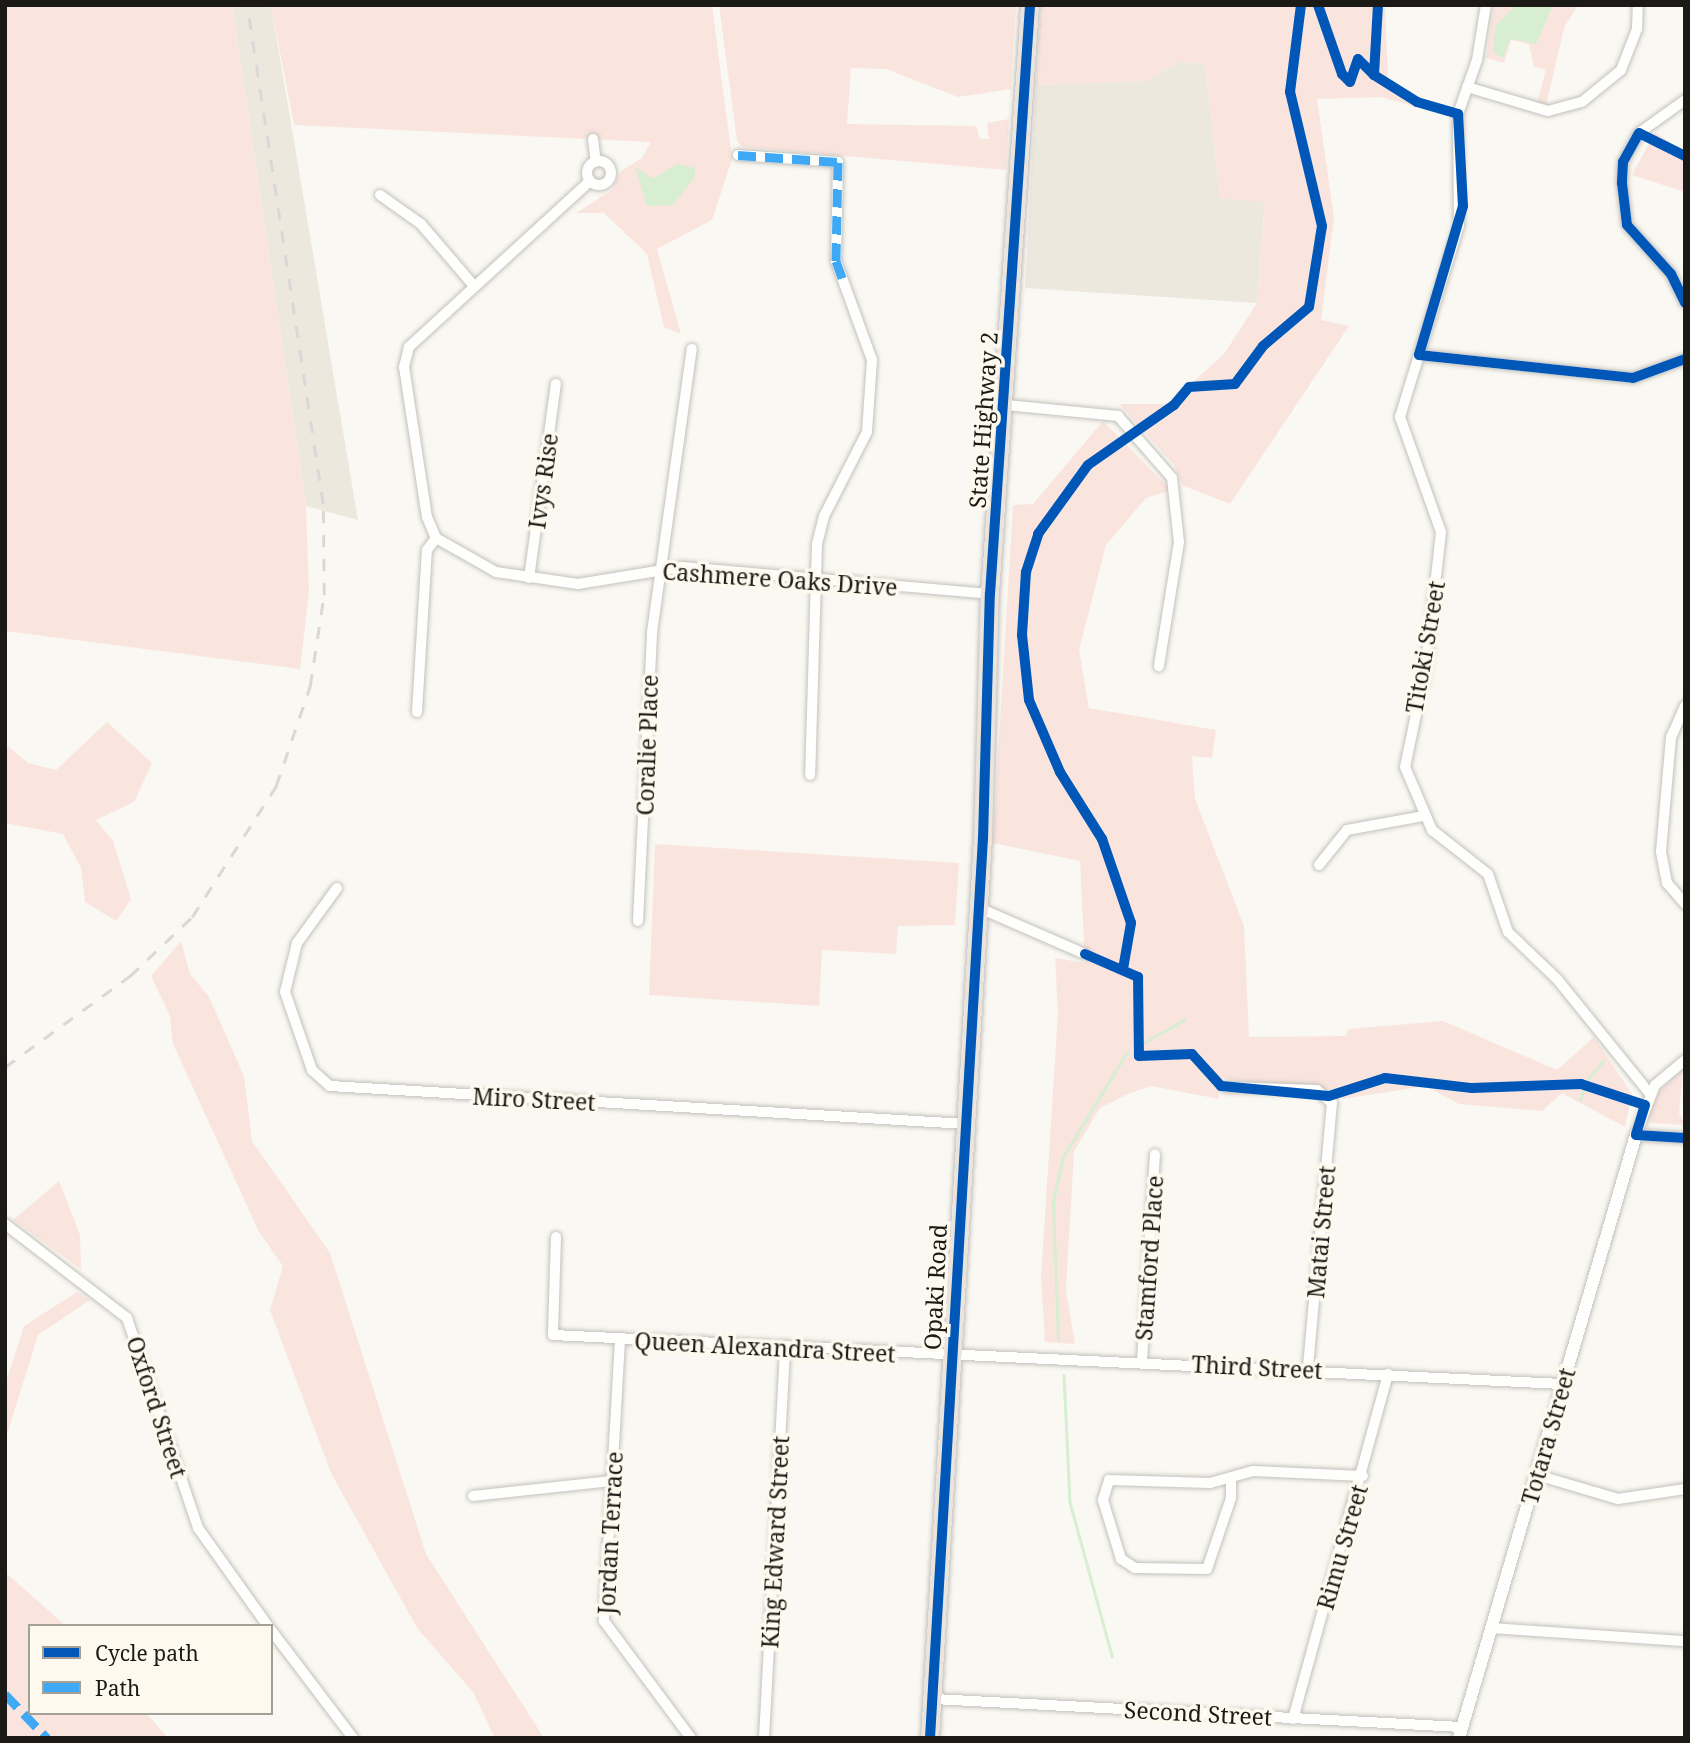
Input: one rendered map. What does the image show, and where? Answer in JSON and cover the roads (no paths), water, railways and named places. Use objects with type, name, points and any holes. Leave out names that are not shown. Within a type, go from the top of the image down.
[{"type":"highway","name":"State Highway 2","points":[[983,839],[990,594],[1006,405],[1030,5]]},
{"type":"highway","name":"Opaki Road","points":[[930,1738],[983,839]]},
{"type":"street","name":"Titoki Street","points":[[1486,5],[1457,125],[1463,206],[1419,355],[1401,427],[1441,532],[1426,666],[1406,754],[1407,781],[1423,816],[1488,874],[1508,932],[1557,979],[1650,1094]]},
{"type":"street","points":[[1467,86],[1548,111],[1582,103],[1621,69],[1637,29],[1638,5]]},
{"type":"street","points":[[1685,100],[1639,133],[1623,162],[1622,183],[1627,225],[1671,274],[1685,303]]},
{"type":"street","points":[[593,139],[596,162]]},
{"type":"street","points":[[738,155],[838,162],[835,261],[872,360],[871,404],[863,444],[824,516],[814,579],[817,655],[810,775]]},
{"type":"street","points":[[590,181],[604,184],[611,176],[607,165],[596,162]]},
{"type":"street","points":[[590,181],[587,170],[596,162]]},
{"type":"street","points":[[417,712],[427,550],[436,538],[427,517],[405,357],[418,335],[590,181]]},
{"type":"street","points":[[380,195],[421,225],[474,286]]},
{"type":"street","name":"Coralie Place","points":[[638,921],[652,632],[664,570],[692,349]]},
{"type":"street","points":[[1419,355],[1633,378],[1685,359]]},
{"type":"street","name":"Ivys Rise","points":[[529,578],[556,384]]},
{"type":"street","points":[[1006,405],[1118,416],[1172,478],[1179,542],[1159,666]]},
{"type":"street","name":"Cashmere Oaks Drive","points":[[436,538],[496,572],[529,578],[589,584],[664,570],[990,594]]},
{"type":"street","points":[[1685,706],[1671,737],[1661,852],[1667,883],[1685,904]]},
{"type":"street","points":[[1319,865],[1347,830],[1423,816]]},
{"type":"street","name":"Miro Street","points":[[337,888],[297,943],[285,992],[312,1070],[330,1086],[965,1125]]},
{"type":"street","points":[[977,907],[1084,954]]},
{"type":"street","points":[[1685,1060],[1650,1094],[1636,1135],[1685,1138]]},
{"type":"street","name":"Matai Street","points":[[1226,1087],[1329,1096],[1308,1369]]},
{"type":"street","name":"Totara Street","points":[[1461,1733],[1636,1135]]},
{"type":"street","name":"Stamford Place","points":[[1142,1361],[1155,1154]]},
{"type":"street","name":"Oxford Street","points":[[5,1224],[127,1318],[198,1528],[267,1624]]},
{"type":"street","name":"Queen Alexandra Street","points":[[556,1237],[553,1335],[952,1353]]},
{"type":"street","name":"Jordan Terrace","points":[[620,1340],[604,1621],[691,1738]]},
{"type":"street","name":"King Edward Street","points":[[764,1738],[785,1347]]},
{"type":"street","name":"Third Street","points":[[952,1353],[1563,1384]]},
{"type":"street","name":"Rimu Street","points":[[1293,1719],[1363,1476],[1388,1374]]},
{"type":"street","points":[[1231,1480],[1231,1498],[1207,1569],[1135,1568],[1121,1559],[1103,1500],[1109,1480],[1231,1480],[1253,1471],[1363,1476]]},
{"type":"street","points":[[1536,1475],[1618,1499],[1685,1489]]},
{"type":"street","points":[[473,1496],[611,1481]]},
{"type":"street","points":[[1492,1628],[1685,1641]]},
{"type":"street","name":"Oxford Street","points":[[273,1632],[353,1738]]},
{"type":"street","name":"Second Street","points":[[934,1699],[1293,1719],[1461,1733]]},
{"type":"waterway","points":[[1136,1047],[1184,1020]]},
{"type":"waterway","points":[[1058,1340],[1053,1201],[1063,1157],[1127,1052]]},
{"type":"waterway","points":[[1586,1082],[1604,1060]]},
{"type":"waterway","points":[[1580,1100],[1584,1087]]},
{"type":"waterway","points":[[1064,1375],[1070,1502],[1112,1656]]},
{"type":"railway","points":[[5,1067],[130,976],[192,917],[276,786],[310,686],[324,595],[323,504],[247,5]]}]
